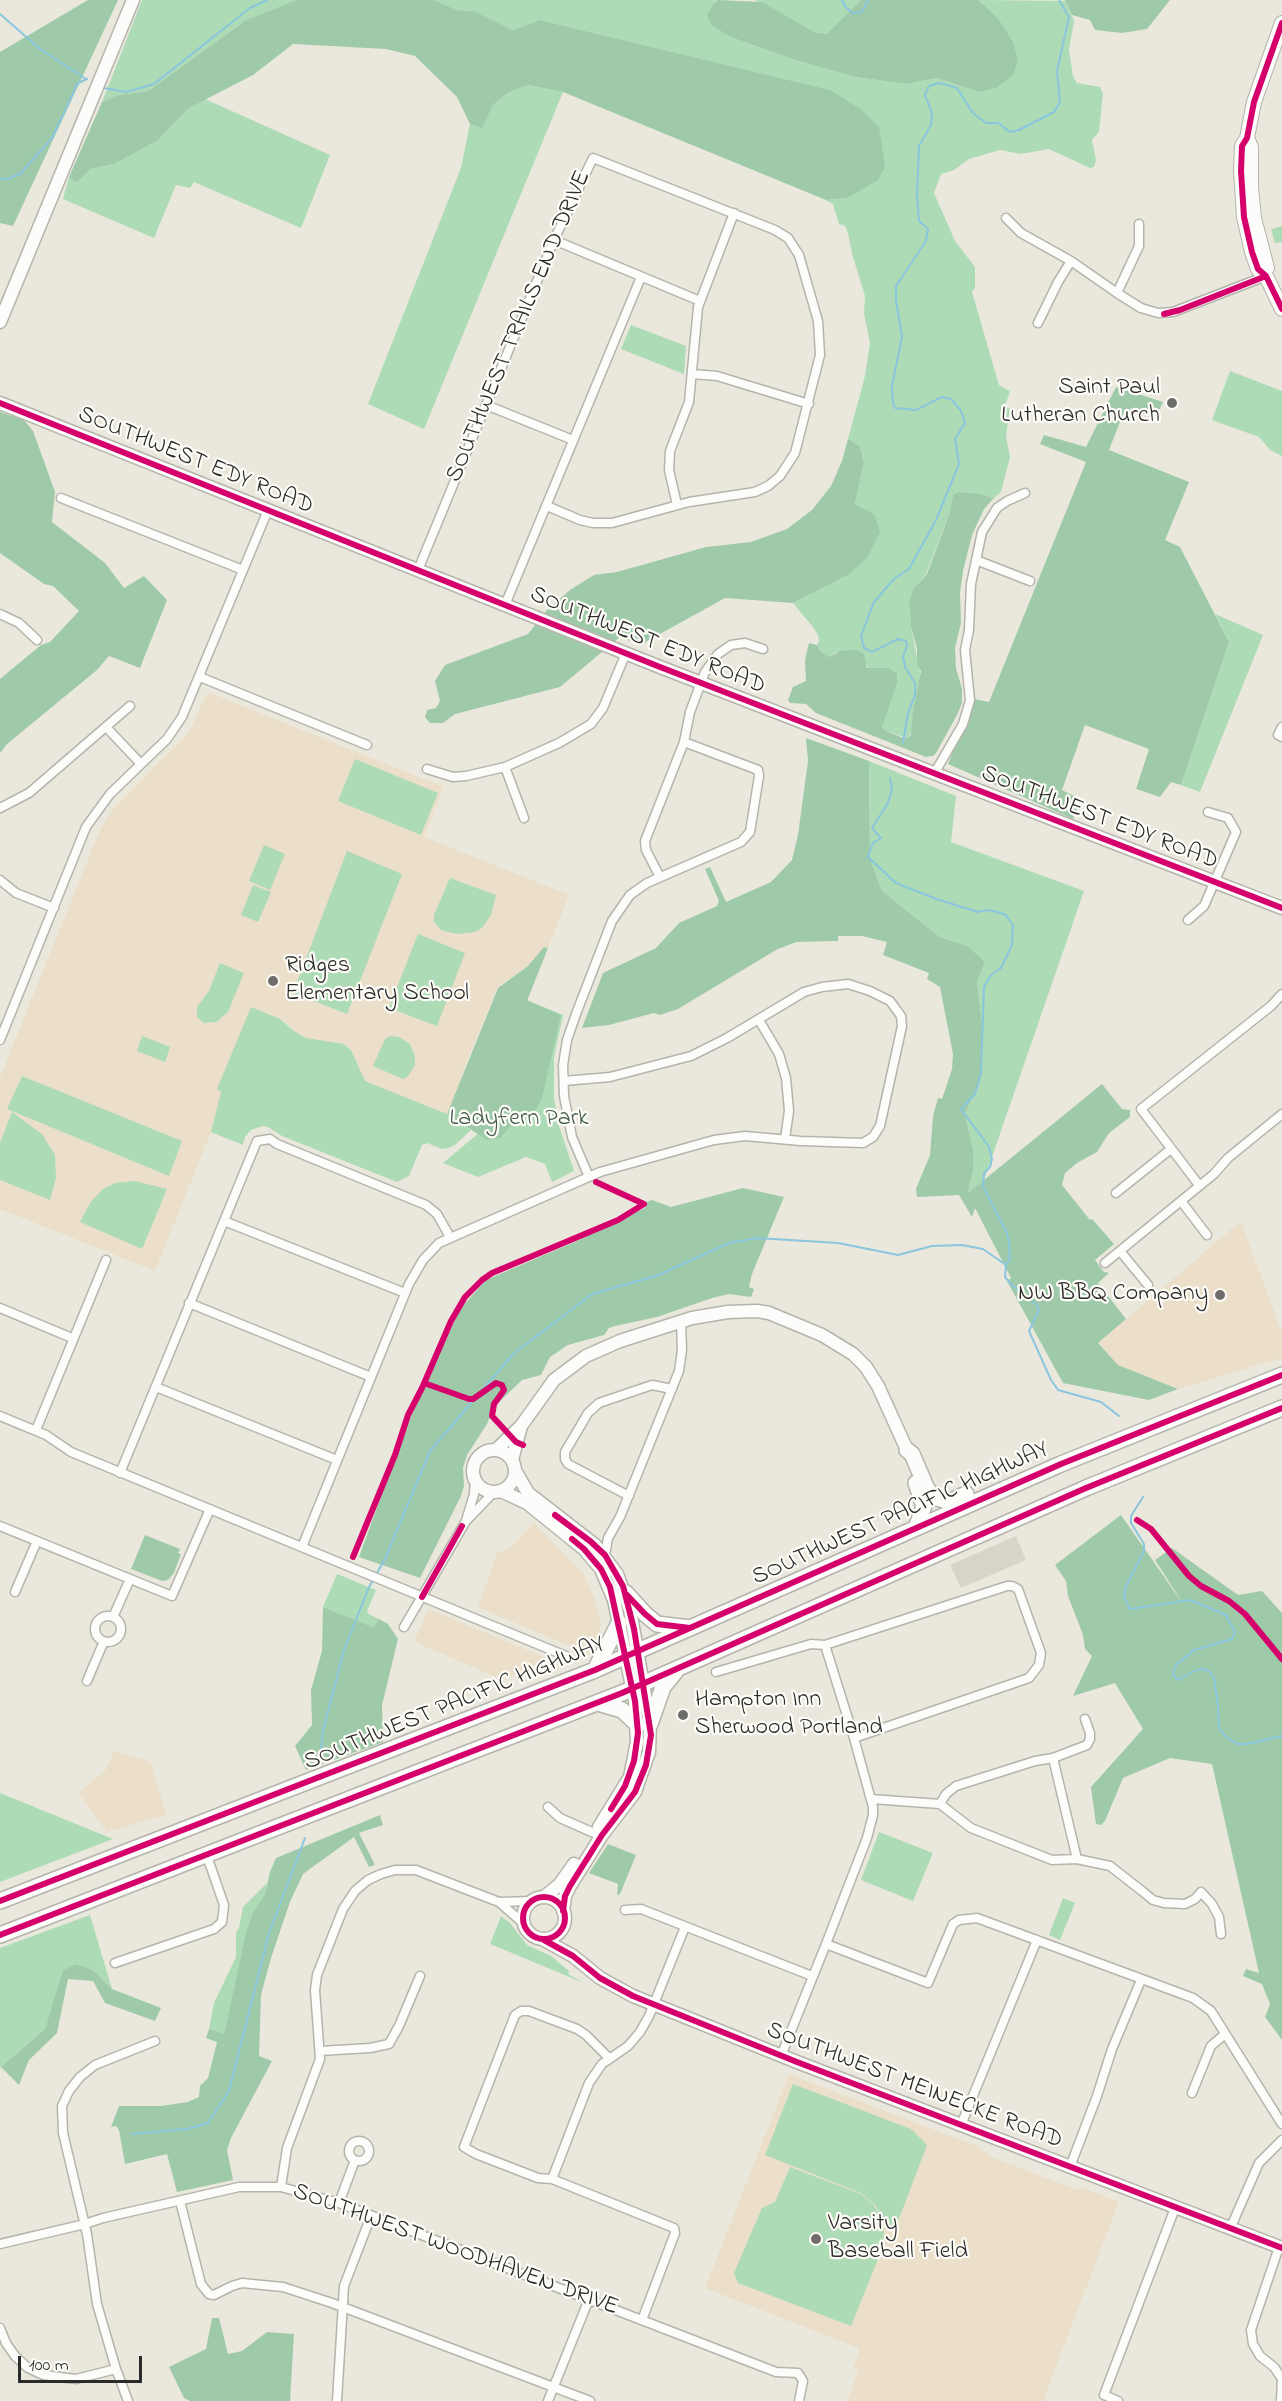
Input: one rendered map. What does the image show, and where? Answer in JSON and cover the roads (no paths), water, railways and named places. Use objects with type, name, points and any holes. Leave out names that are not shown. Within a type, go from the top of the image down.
[{"type":"highway","name":"SOUTHWEST PACIFIC HIGHWAY","points":[[0,1901],[595,1670],[1116,1441],[1282,1375]]},
{"type":"highway","name":"SOUTHWEST PACIFIC HIGHWAY","points":[[0,1935],[598,1703],[1075,1493],[1278,1413]]},
{"type":"highway","points":[[916,1528],[924,1506],[904,1456],[907,1450],[912,1455],[927,1489],[937,1499],[949,1502],[970,1492],[1003,1490]]},
{"type":"highway","points":[[626,1593],[645,1614],[657,1623],[690,1628]]},
{"type":"highway","points":[[595,1670],[620,1623]]},
{"type":"highway","points":[[598,1703],[622,1710],[644,1725],[663,1687],[679,1668]]},
{"type":"main road","points":[[0,322],[133,0]]},
{"type":"main road","points":[[1282,23],[1256,96],[1247,138],[1251,147],[1254,218],[1267,266],[1266,276],[1282,309]]},
{"type":"main road","name":"SOUTHWEST EDY ROAD","points":[[0,403],[626,653],[1282,908]]},
{"type":"main road","points":[[496,1450],[521,1426],[554,1380],[586,1356],[620,1341],[681,1322],[728,1312],[757,1311],[775,1316],[837,1342],[853,1353],[875,1380],[907,1450]]},
{"type":"main road","points":[[498,1491],[511,1484],[521,1426]]},
{"type":"main road","points":[[573,1956],[566,1939],[564,1924],[565,1896],[602,1835],[635,1792],[648,1758],[632,1654],[626,1593],[604,1555],[590,1541],[528,1493],[508,1455],[496,1450],[484,1452],[475,1461],[473,1474],[481,1487],[498,1491],[526,1503],[576,1542],[601,1569],[610,1587],[632,1654]]},
{"type":"main road","points":[[564,1924],[556,1935],[544,1940],[531,1935],[523,1923],[523,1911],[559,1885],[594,1833],[630,1777],[644,1725]]},
{"type":"main road","points":[[538,1899],[556,1901],[563,1911]]},
{"type":"main road","name":"SOUTHWEST MEINECKE ROAD","points":[[544,1940],[573,1956],[612,1986],[654,2004],[781,2056],[1281,2248]]},
{"type":"street","name":"SOUTHWEST TRAILS END DRIVE","points":[[418,570],[554,240],[593,158],[734,213]]},
{"type":"street","points":[[547,506],[580,520],[603,523],[621,521],[677,505],[755,492],[773,482],[786,469],[795,453],[819,363],[818,321],[799,255],[792,243],[782,233],[734,213],[700,301],[687,409],[670,451],[669,470],[677,505]]},
{"type":"street","points":[[1006,218],[1022,233],[1071,261],[1117,293],[1150,311],[1171,313],[1266,276]]},
{"type":"street","points":[[1117,293],[1139,246],[1139,224]]},
{"type":"street","points":[[554,240],[700,301]]},
{"type":"street","points":[[1038,323],[1071,261]]},
{"type":"street","points":[[505,605],[641,277]]},
{"type":"street","points":[[692,374],[717,376],[809,404]]},
{"type":"street","points":[[486,405],[573,440]]},
{"type":"street","points":[[934,774],[959,731],[968,708],[970,686],[965,658],[976,560],[982,532],[992,514],[1007,501],[1025,493]]},
{"type":"street","points":[[61,498],[243,570]]},
{"type":"street","points":[[0,1040],[86,827],[110,794],[175,729],[200,677],[268,510]]},
{"type":"street","points":[[976,560],[1030,581]]},
{"type":"street","points":[[0,614],[18,623],[37,640]]},
{"type":"street","points":[[660,877],[646,850],[645,841],[684,742],[690,712],[700,682],[715,658],[731,645],[745,643],[764,649]]},
{"type":"street","points":[[427,768],[457,777],[505,766],[559,743],[591,724],[603,708],[626,653]]},
{"type":"street","points":[[200,677],[367,745]]},
{"type":"street","points":[[0,808],[29,793],[130,706]]},
{"type":"street","points":[[106,727],[141,764]]},
{"type":"street","points":[[1282,727],[1278,735],[1282,737]]},
{"type":"street","points":[[588,1177],[572,1137],[563,1065],[567,1040],[612,921],[630,895],[647,883],[745,839],[750,832],[758,770],[684,742]]},
{"type":"street","points":[[505,766],[525,818]]},
{"type":"street","points":[[1188,920],[1204,906],[1236,832],[1228,818],[1208,812]]},
{"type":"street","points":[[0,880],[16,893],[54,908]]},
{"type":"street","points":[[302,1547],[405,1293],[418,1266],[439,1243],[616,1166],[714,1140],[745,1136],[858,1145],[873,1137],[882,1120],[902,1026],[901,1016],[890,1001],[870,991],[848,984],[831,986],[804,992],[759,1020],[691,1056],[610,1077],[564,1081]]},
{"type":"street","points":[[1200,1185],[1141,1109],[1271,1006],[1282,994]]},
{"type":"street","points":[[759,1020],[779,1054],[786,1078],[789,1111],[785,1139]]},
{"type":"street","points":[[1105,1263],[1181,1202],[1214,1174],[1238,1149],[1282,1114]]},
{"type":"street","points":[[120,1473],[254,1146],[260,1139],[270,1139],[277,1144],[426,1205],[437,1214],[450,1237]]},
{"type":"street","points":[[1116,1193],[1171,1149]]},
{"type":"street","points":[[1181,1202],[1207,1235]]},
{"type":"street","points":[[224,1221],[405,1293]]},
{"type":"street","points":[[1120,1251],[1148,1285]]},
{"type":"street","points":[[36,1430],[106,1260]]},
{"type":"street","points":[[189,1303],[370,1377]]},
{"type":"street","points":[[0,1308],[72,1338]]},
{"type":"street","points":[[604,1555],[608,1538],[618,1523],[672,1389],[682,1357],[681,1322]]},
{"type":"street","points":[[629,1496],[568,1464],[565,1452],[588,1413],[598,1403],[652,1385],[672,1389]]},
{"type":"street","points":[[156,1387],[337,1460]]},
{"type":"street","points":[[0,1416],[36,1430],[54,1439],[71,1452],[120,1473],[566,1656]]},
{"type":"street","points":[[404,1627],[466,1521],[474,1494],[475,1480]]},
{"type":"street","points":[[466,1521],[498,1491]]},
{"type":"street","points":[[0,1526],[172,1596],[210,1509]]},
{"type":"street","points":[[590,1541],[608,1538]]},
{"type":"street","points":[[15,1592],[37,1541]]},
{"type":"street","points":[[113,1617],[130,1579]]},
{"type":"street","points":[[716,1672],[811,1644],[825,1645],[1007,1586],[1016,1587],[1041,1653],[1039,1665],[1029,1678],[854,1738]]},
{"type":"street","points":[[106,1617],[113,1617],[120,1624],[120,1634],[117,1640],[100,1640],[95,1632],[98,1622],[106,1617]]},
{"type":"street","points":[[87,1681],[104,1641]]},
{"type":"street","points":[[781,2056],[870,1829],[873,1815],[871,1799],[854,1738],[825,1645]]},
{"type":"street","points":[[940,1804],[946,1794],[956,1786],[1035,1761],[1053,1758],[1087,1745],[1090,1733],[1085,1719]]},
{"type":"street","points":[[1053,1758],[1077,1859]]},
{"type":"street","points":[[871,1799],[940,1804],[979,1832],[1052,1860],[1077,1859],[1110,1866],[1142,1892],[1164,1903],[1185,1904],[1195,1899],[1201,1892],[1212,1904],[1219,1917],[1221,1934]]},
{"type":"street","points":[[548,1807],[560,1818],[594,1833]]},
{"type":"street","points":[[115,1963],[214,1929],[222,1922],[224,1905],[207,1856]]},
{"type":"street","points":[[281,2187],[287,2148],[317,2071],[320,2051],[315,1990],[317,1975],[343,1909],[351,1895],[362,1884],[388,1872],[416,1870],[500,1902],[523,1923]]},
{"type":"street","points":[[500,1902],[538,1899]]},
{"type":"street","points":[[625,1910],[641,1909],[812,1976]]},
{"type":"street","points":[[826,1944],[928,1983],[949,1931],[959,1920],[967,1918],[984,1920],[1203,2004],[1211,2011],[1282,2124]]},
{"type":"street","points":[[552,2179],[589,2083],[609,2058],[636,2039],[646,2023],[685,1927]]},
{"type":"street","points":[[962,2125],[1037,1940]]},
{"type":"street","points":[[320,2051],[370,2048],[389,2044],[420,1976]]},
{"type":"street","points":[[1070,2167],[1112,2049],[1141,1980]]},
{"type":"street","points":[[609,2058],[577,2029],[529,2011],[518,2013],[510,2023],[465,2147],[476,2154],[538,2178],[552,2179],[675,2230],[642,2320]]},
{"type":"street","points":[[1192,2093],[1211,2046],[1225,2034]]},
{"type":"street","points":[[128,2401],[97,2304],[85,2224],[63,2133],[62,2106],[69,2091],[80,2077],[95,2065],[155,2041]]},
{"type":"street","points":[[1230,2229],[1259,2163],[1282,2140]]},
{"type":"street","points":[[339,2203],[355,2160]]},
{"type":"street","name":"SOUTHWEST WOODHAVEN DRIVE","points":[[0,2244],[239,2187],[281,2187],[339,2203],[776,2372],[798,2373],[803,2381],[799,2401]]},
{"type":"street","points":[[180,2201],[201,2284],[209,2294],[214,2295],[242,2283],[283,2287],[590,2401]]},
{"type":"street","points":[[1118,2401],[1104,2395],[1175,2208]]},
{"type":"street","points":[[337,2401],[342,2307],[347,2276],[371,2216]]},
{"type":"street","points":[[1281,2248],[1251,2330],[1253,2344],[1260,2356],[1274,2367],[1282,2379],[1281,2401]]},
{"type":"street","points":[[548,2401],[589,2299]]},
{"type":"street","points":[[0,2328],[15,2356],[28,2368],[43,2375],[76,2379],[116,2369]]},
{"type":"waterway","points":[[104,88],[126,92],[154,84],[250,8],[267,0]]},
{"type":"waterway","points":[[842,0],[852,13],[862,12],[868,0]]},
{"type":"waterway","points":[[903,743],[908,713],[915,695],[915,683],[905,667],[903,656],[907,646],[906,641],[898,639],[872,652],[864,648],[861,636],[874,602],[894,579],[909,569],[936,520],[959,464],[955,439],[965,423],[961,411],[951,399],[942,397],[916,410],[895,408],[893,403],[892,386],[902,337],[896,286],[926,241],[928,229],[919,221],[917,194],[919,146],[931,125],[932,113],[925,95],[929,86],[939,83],[957,88],[973,113],[986,123],[998,123],[1010,132],[1019,130],[1054,112],[1060,102],[1057,71],[1069,17],[1059,0]]},
{"type":"waterway","points":[[0,14],[40,49],[86,79]]},
{"type":"waterway","points":[[0,179],[8,179],[21,173],[52,138],[78,83],[87,79]]},
{"type":"waterway","points":[[890,778],[892,790],[888,803],[872,828],[881,838],[873,843],[868,857],[896,883],[978,912],[986,910],[1006,915],[1013,925],[1012,945],[1001,968],[991,975],[984,987],[981,1074],[975,1094],[961,1109],[989,1147],[992,1159],[990,1167],[984,1173],[983,1186],[1007,1233],[1010,1258],[1006,1265],[1005,1277],[1037,1305],[1039,1310],[1029,1331],[1051,1380],[1058,1390],[1101,1402],[1119,1416]]},
{"type":"waterway","points":[[320,1760],[323,1731],[344,1650],[369,1587],[385,1559],[430,1451],[513,1354],[592,1294],[656,1276],[729,1243],[757,1238],[838,1243],[898,1255],[932,1246],[962,1245],[983,1249],[1006,1265]]},
{"type":"waterway","points":[[1143,1497],[1131,1516],[1131,1523],[1144,1544],[1144,1551],[1126,1586],[1124,1597],[1130,1609],[1190,1600],[1226,1615],[1235,1632],[1232,1639],[1194,1650],[1176,1665],[1173,1674],[1178,1680],[1196,1670],[1204,1669],[1210,1672],[1214,1678],[1219,1728],[1227,1738],[1237,1744],[1282,1736]]},
{"type":"waterway","points":[[132,2134],[187,2129],[208,2123],[229,2091],[269,1933],[305,1838]]},
{"type":"place","name":"Saint Paul Lutheran Church","points":[[1172,403]]},
{"type":"place","name":"Ridges Elementary School","points":[[273,981]]},
{"type":"place","name":"NW BBQ Company","points":[[1220,1295]]},
{"type":"place","name":"Hampton Inn Sherwood Portland","points":[[683,1715]]},
{"type":"place","name":"Varsity Baseball Field","points":[[816,2239]]},
{"type":"park label","name":"Ladyfern Park","points":[[519,1120]]}]
